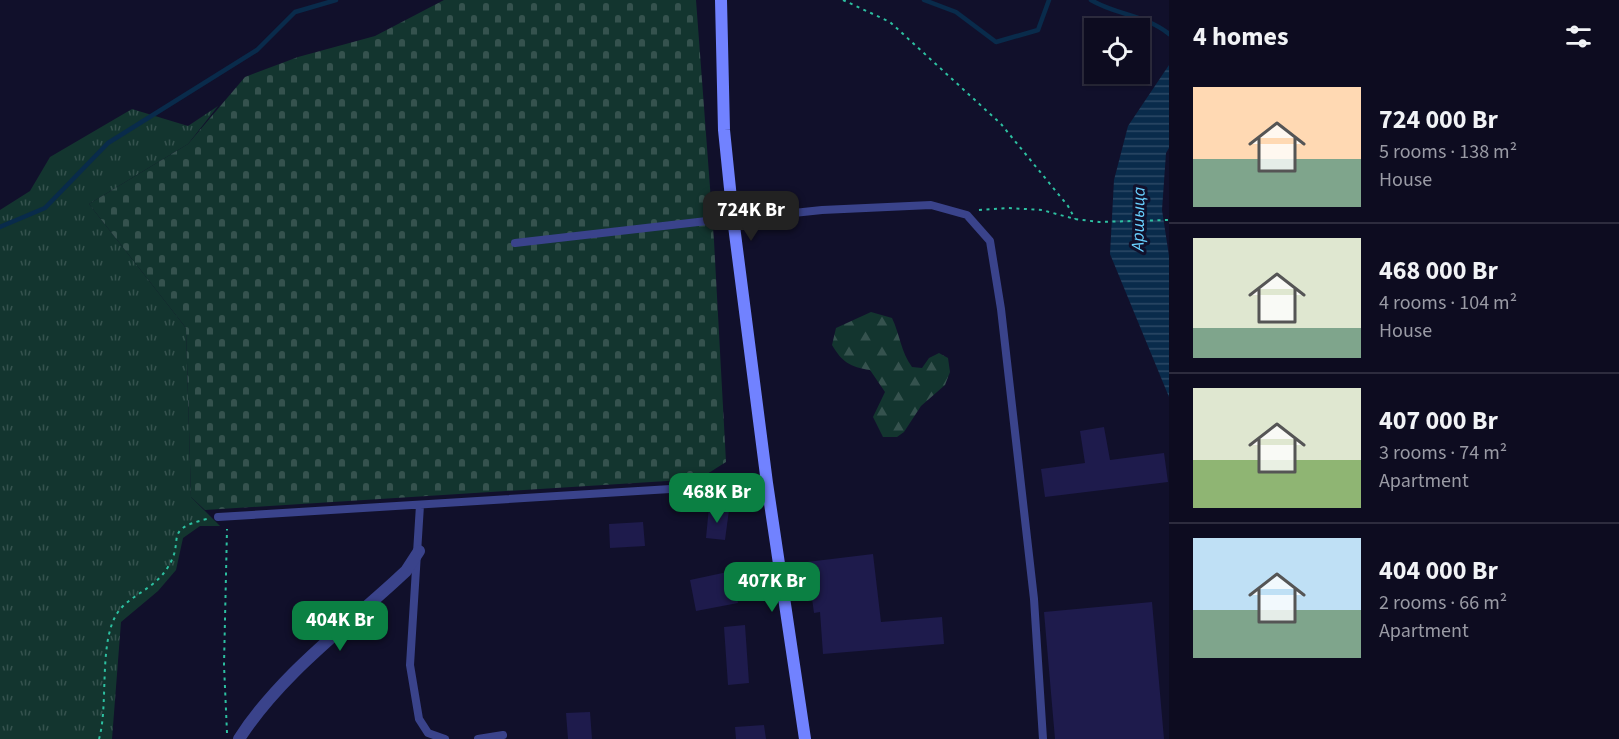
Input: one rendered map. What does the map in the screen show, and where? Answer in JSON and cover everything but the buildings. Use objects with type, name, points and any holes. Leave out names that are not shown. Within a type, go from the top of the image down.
[{"type":"street","points":[[721,0],[724,130],[733,222],[767,483],[805,739]]},
{"type":"street","points":[[239,739],[259,709],[300,666],[406,571],[419,551]]},
{"type":"lane","points":[[515,243],[733,222],[822,210],[931,206],[967,215],[990,241],[1001,309],[1034,599],[1043,739]]},
{"type":"lane","points":[[223,517],[767,483]]},
{"type":"lane","points":[[420,505],[419,551],[410,664],[418,719],[428,733],[445,739]]},
{"type":"lane","points":[[478,739],[503,735]]},
{"type":"path","points":[[843,0],[890,22],[1001,124],[1068,206],[1075,219]]},
{"type":"path","points":[[967,215],[978,211],[1008,208],[1042,210],[1075,219],[1099,222],[1169,220]]},
{"type":"path","points":[[99,739],[110,630],[118,612],[125,604],[157,582],[170,564],[175,540],[183,526],[223,517],[227,739]]},
{"type":"path","points":[[95,739],[101,732]]},
{"type":"green space","points":[[444,0],[696,0],[714,241],[726,462],[699,479],[205,510],[191,497],[186,328],[89,204],[188,144],[245,77],[298,57],[375,36]]},
{"type":"green space","points":[[218,106],[188,144],[89,204],[186,328],[191,497],[220,526],[200,526],[183,538],[176,570],[158,591],[121,622],[112,739],[0,739],[0,210],[30,191],[50,157],[132,109],[188,126]]},
{"type":"green space","points":[[871,312],[892,318],[905,355],[912,367],[922,368],[929,358],[939,353],[948,358],[950,372],[945,385],[921,406],[904,432],[897,437],[883,437],[873,417],[885,392],[870,370],[847,363],[832,345],[836,328]]},
{"type":"water","name":"Аршыца","points":[[1169,65],[1169,148],[1166,153],[1162,210],[1169,256],[1169,397],[1110,254],[1114,180],[1128,126]]},
{"type":"waterway","points":[[0,227],[45,208],[108,143],[257,50],[295,12],[336,0]]},
{"type":"waterway","points":[[924,0],[956,12],[996,42],[1038,30],[1049,0]]},
{"type":"waterway","points":[[1091,0],[1151,23],[1169,34]]}]
